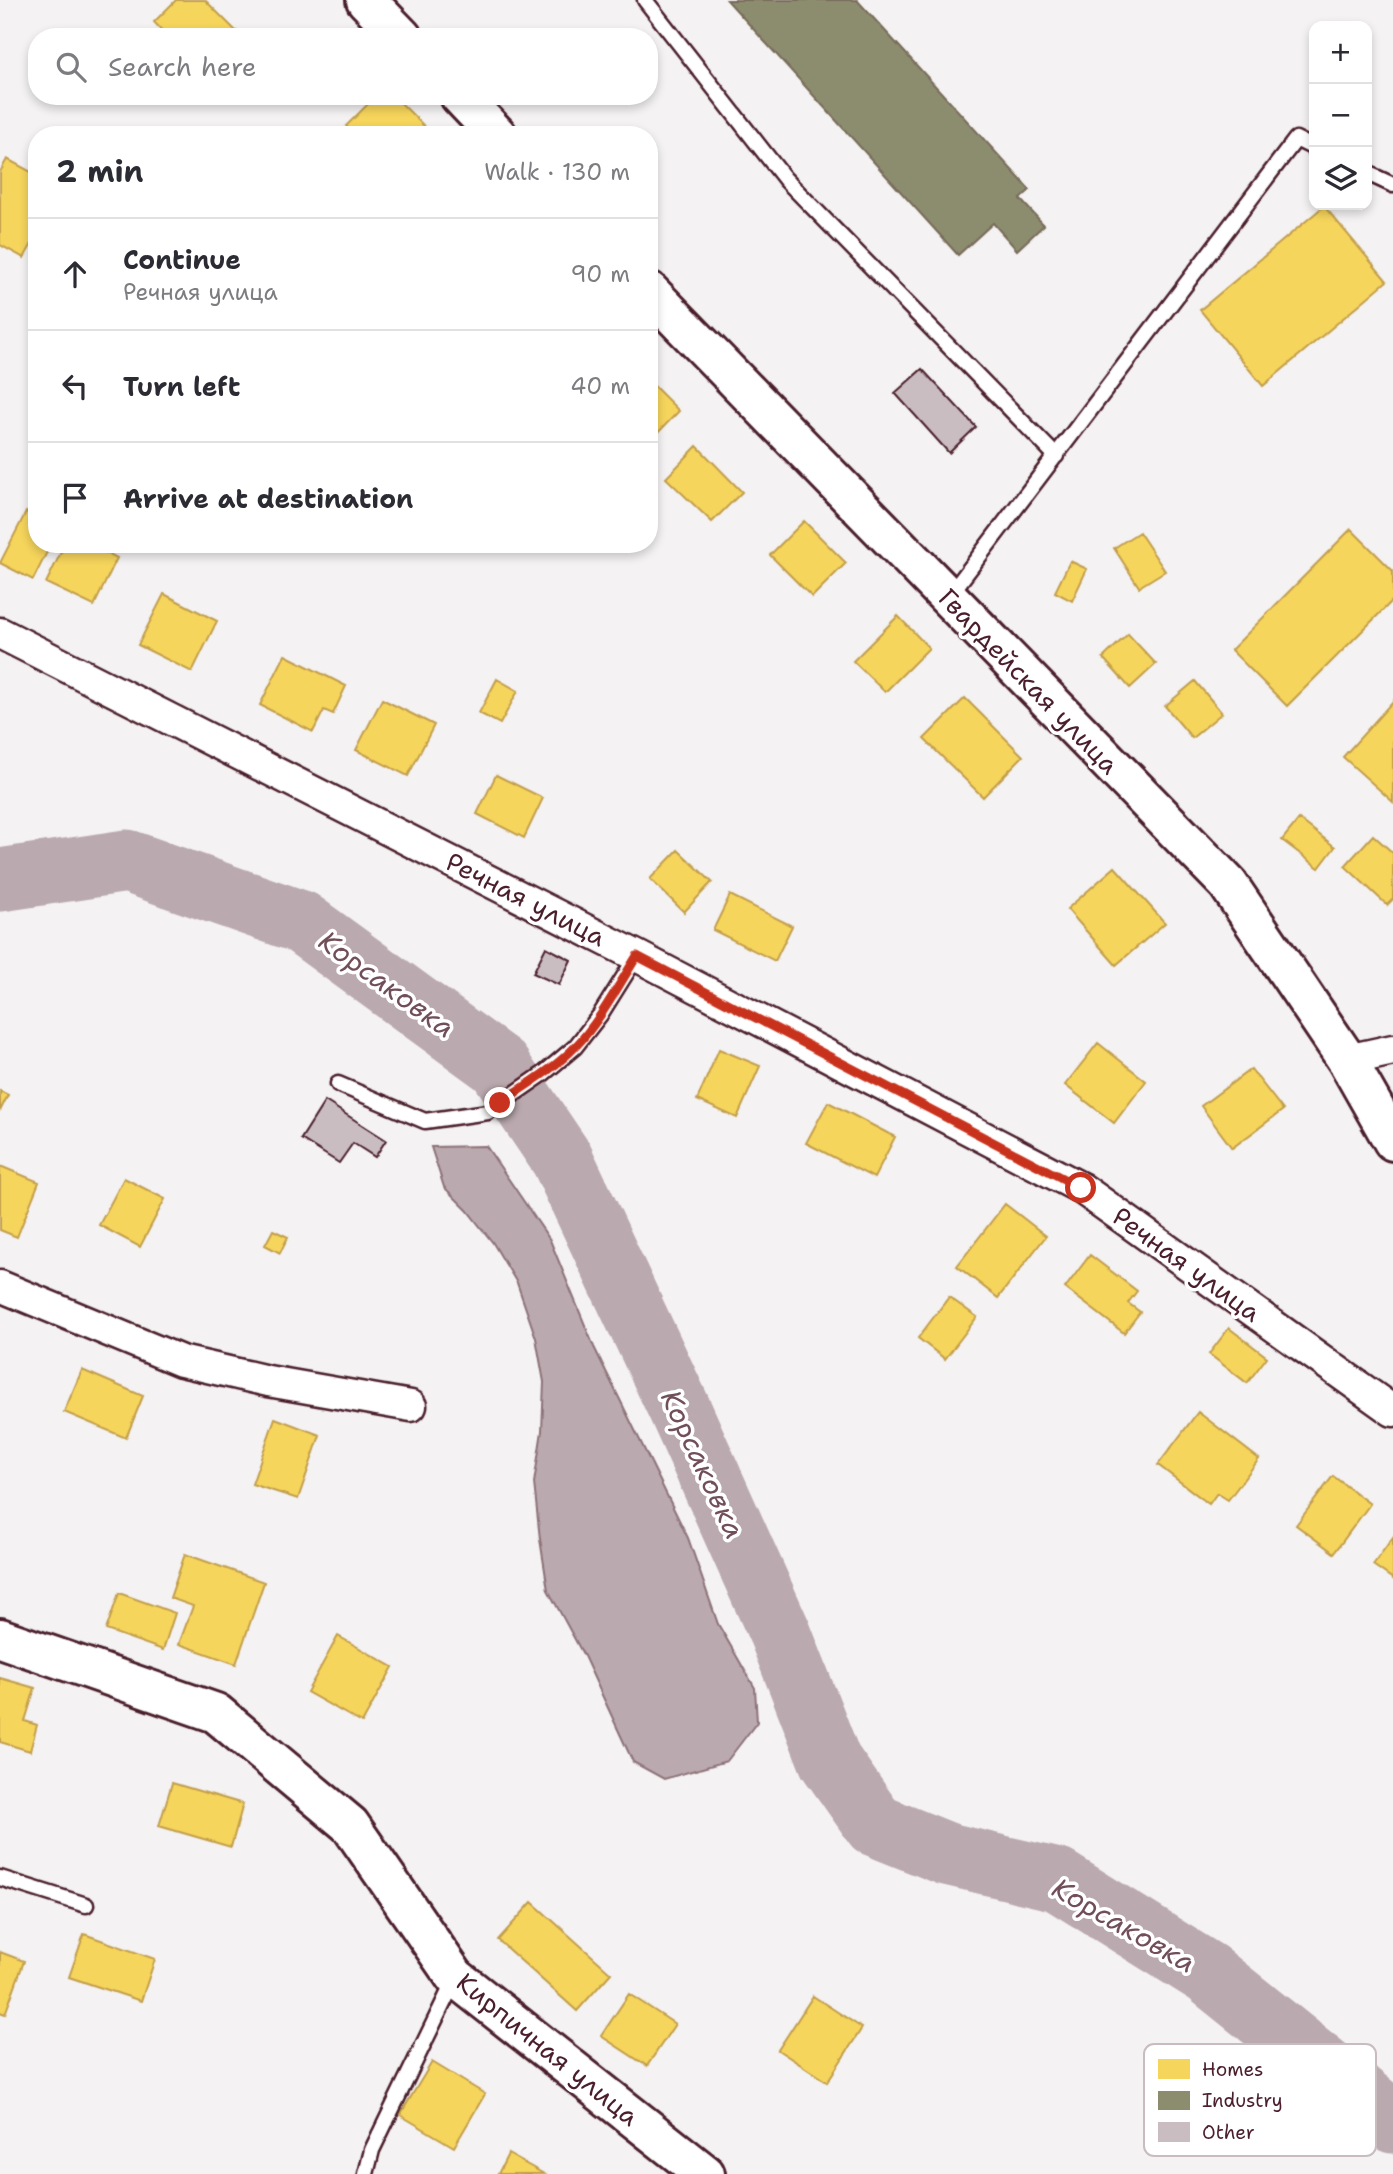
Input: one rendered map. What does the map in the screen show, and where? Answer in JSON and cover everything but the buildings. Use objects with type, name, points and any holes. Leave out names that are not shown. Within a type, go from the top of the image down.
[{"type":"main road","points":[[366,0],[393,28]]},
{"type":"main road","points":[[469,105],[488,126]]},
{"type":"main road","name":"Гвардейская улица","points":[[658,300],[1228,884],[1347,1060],[1393,1141]]},
{"type":"main road","name":"Кирпичная улица","points":[[0,1638],[216,1713],[350,1825],[455,1977],[705,2174]]},
{"type":"street","name":"Речная улица","points":[[0,633],[637,956],[1081,1188],[1393,1411]]},
{"type":"street","points":[[1347,1060],[1393,1050]]},
{"type":"street","points":[[0,1286],[181,1361],[280,1383],[411,1406]]},
{"type":"lane","points":[[645,0],[786,178],[1056,456]]},
{"type":"lane","points":[[948,597],[1296,139],[1312,147]]},
{"type":"lane","points":[[1372,175],[1393,185]]},
{"type":"lane","points":[[338,1084],[425,1121],[488,1112],[543,1074],[575,1047],[600,1016],[637,956]]},
{"type":"lane","points":[[0,1878],[86,1905]]},
{"type":"lane","points":[[366,2174],[372,2150],[455,1977]]},
{"type":"shaded area","points":[[486,1146],[550,1240],[594,1347],[688,1538],[718,1624],[755,1688],[757,1722],[727,1761],[664,1779],[633,1762],[584,1656],[548,1590],[534,1483],[542,1431],[544,1382],[536,1338],[517,1283],[493,1243],[467,1210],[444,1187],[431,1147]]},
{"type":"waterway","name":"Корсаковка","points":[[0,880],[127,861],[301,922],[499,1066],[562,1159],[679,1408],[780,1633],[830,1761],[875,1825],[947,1854],[1058,1880],[1207,1973],[1296,2044]]},
{"type":"waterway","name":"Корсаковка","points":[[1376,2108],[1393,2122]]},
{"type":"route","points":[[500,1103],[543,1074],[575,1047],[600,1016],[637,956],[1081,1188]]}]
